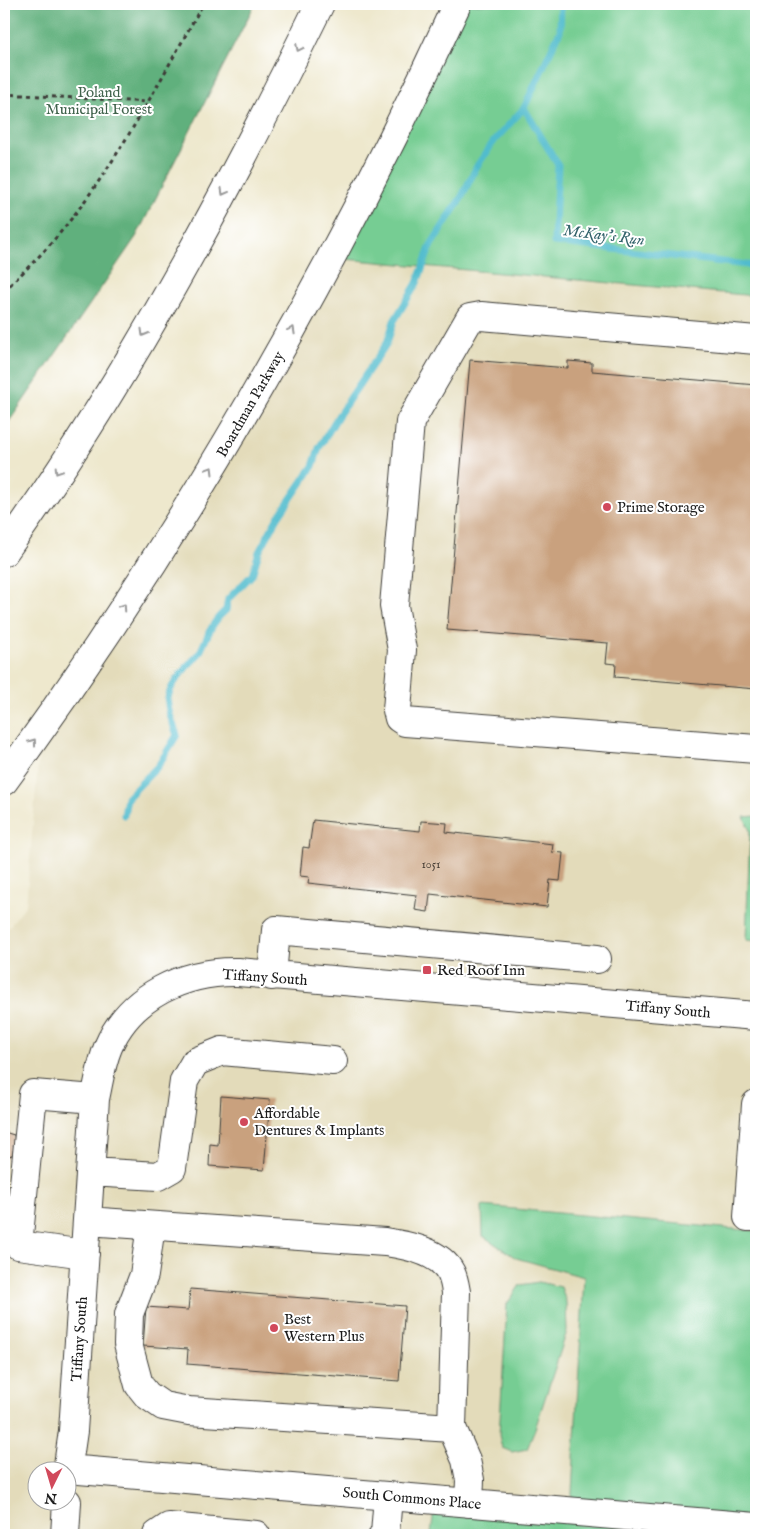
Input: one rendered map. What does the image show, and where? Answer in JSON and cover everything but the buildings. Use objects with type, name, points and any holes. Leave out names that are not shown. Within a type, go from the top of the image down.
[{"type":"main road","points":[[4,552],[117,380],[186,263],[264,118],[320,4]]},
{"type":"main road","name":"Boardman Parkway","points":[[4,781],[41,730],[160,552],[257,394],[333,258],[410,106],[457,4]]},
{"type":"main road","points":[[756,340],[481,316],[470,318],[410,422],[394,606],[402,650],[397,710],[399,718],[405,722],[756,749]]},
{"type":"main road","points":[[272,976],[276,930],[597,959]]},
{"type":"main road","name":"Tiffany South","points":[[68,1462],[73,1431],[95,1099],[101,1066],[109,1046],[124,1022],[145,1000],[167,986],[188,977],[222,972],[756,1016]]},
{"type":"main road","points":[[90,1172],[158,1176],[172,1168],[184,1081],[195,1062],[222,1051],[333,1061]]},
{"type":"main road","points":[[85,1254],[18,1246],[33,1094],[95,1099]]},
{"type":"main road","points":[[756,1104],[748,1217],[756,1218]]},
{"type":"main road","points":[[87,1221],[385,1242],[412,1246],[439,1260],[451,1272],[456,1292],[452,1428],[466,1460],[470,1480],[469,1503]]},
{"type":"main road","points":[[151,1226],[144,1275],[129,1314],[128,1344],[139,1385],[147,1395],[163,1406],[189,1411],[452,1428]]},
{"type":"main road","name":"South Commons Place","points":[[78,1471],[756,1527]]},
{"type":"main road","points":[[384,1535],[388,1496]]},
{"type":"main road","points":[[65,1535],[66,1512]]},
{"type":"main road","points":[[157,1535],[169,1527],[256,1535]]},
{"type":"path","points":[[4,292],[47,248],[100,178],[148,102],[203,4]]},
{"type":"path","points":[[4,94],[148,102]]},
{"type":"shaded area","points":[[333,258],[756,296],[756,1535],[4,1535],[4,933],[26,905],[41,730]]},
{"type":"green space","name":"Poland Municipal Forest","points":[[4,4],[255,4],[136,237],[4,429]]},
{"type":"green space","points":[[457,4],[756,4],[756,296],[333,258]]},
{"type":"green space","points":[[756,816],[756,941],[746,940],[750,831],[744,817]]},
{"type":"green space","points":[[482,1206],[756,1231],[756,1494],[753,1535],[431,1535],[435,1500],[571,1511],[584,1277],[516,1258],[483,1236]]},
{"type":"green space","points":[[539,1282],[561,1287],[566,1302],[567,1331],[527,1449],[512,1452],[502,1448],[499,1435],[507,1304],[520,1285]]},
{"type":"waterway","name":"McKay's Run","points":[[561,4],[560,31],[524,108],[558,165],[554,242],[756,266]]},
{"type":"waterway","points":[[124,815],[127,798],[158,766],[177,735],[168,708],[169,694],[172,686],[199,654],[214,624],[226,610],[228,599],[252,575],[259,552],[278,517],[313,466],[319,448],[338,416],[387,343],[394,321],[417,283],[431,245],[461,198],[477,166],[494,141],[524,108]]},
{"type":"place","name":"Prime Storage","points":[[607,507]]},
{"type":"place","name":"Red Roof Inn","points":[[427,970]]},
{"type":"place","name":"Affordable Dentures & Implants","points":[[244,1122]]},
{"type":"place","name":"Best Western Plus","points":[[274,1328]]}]
